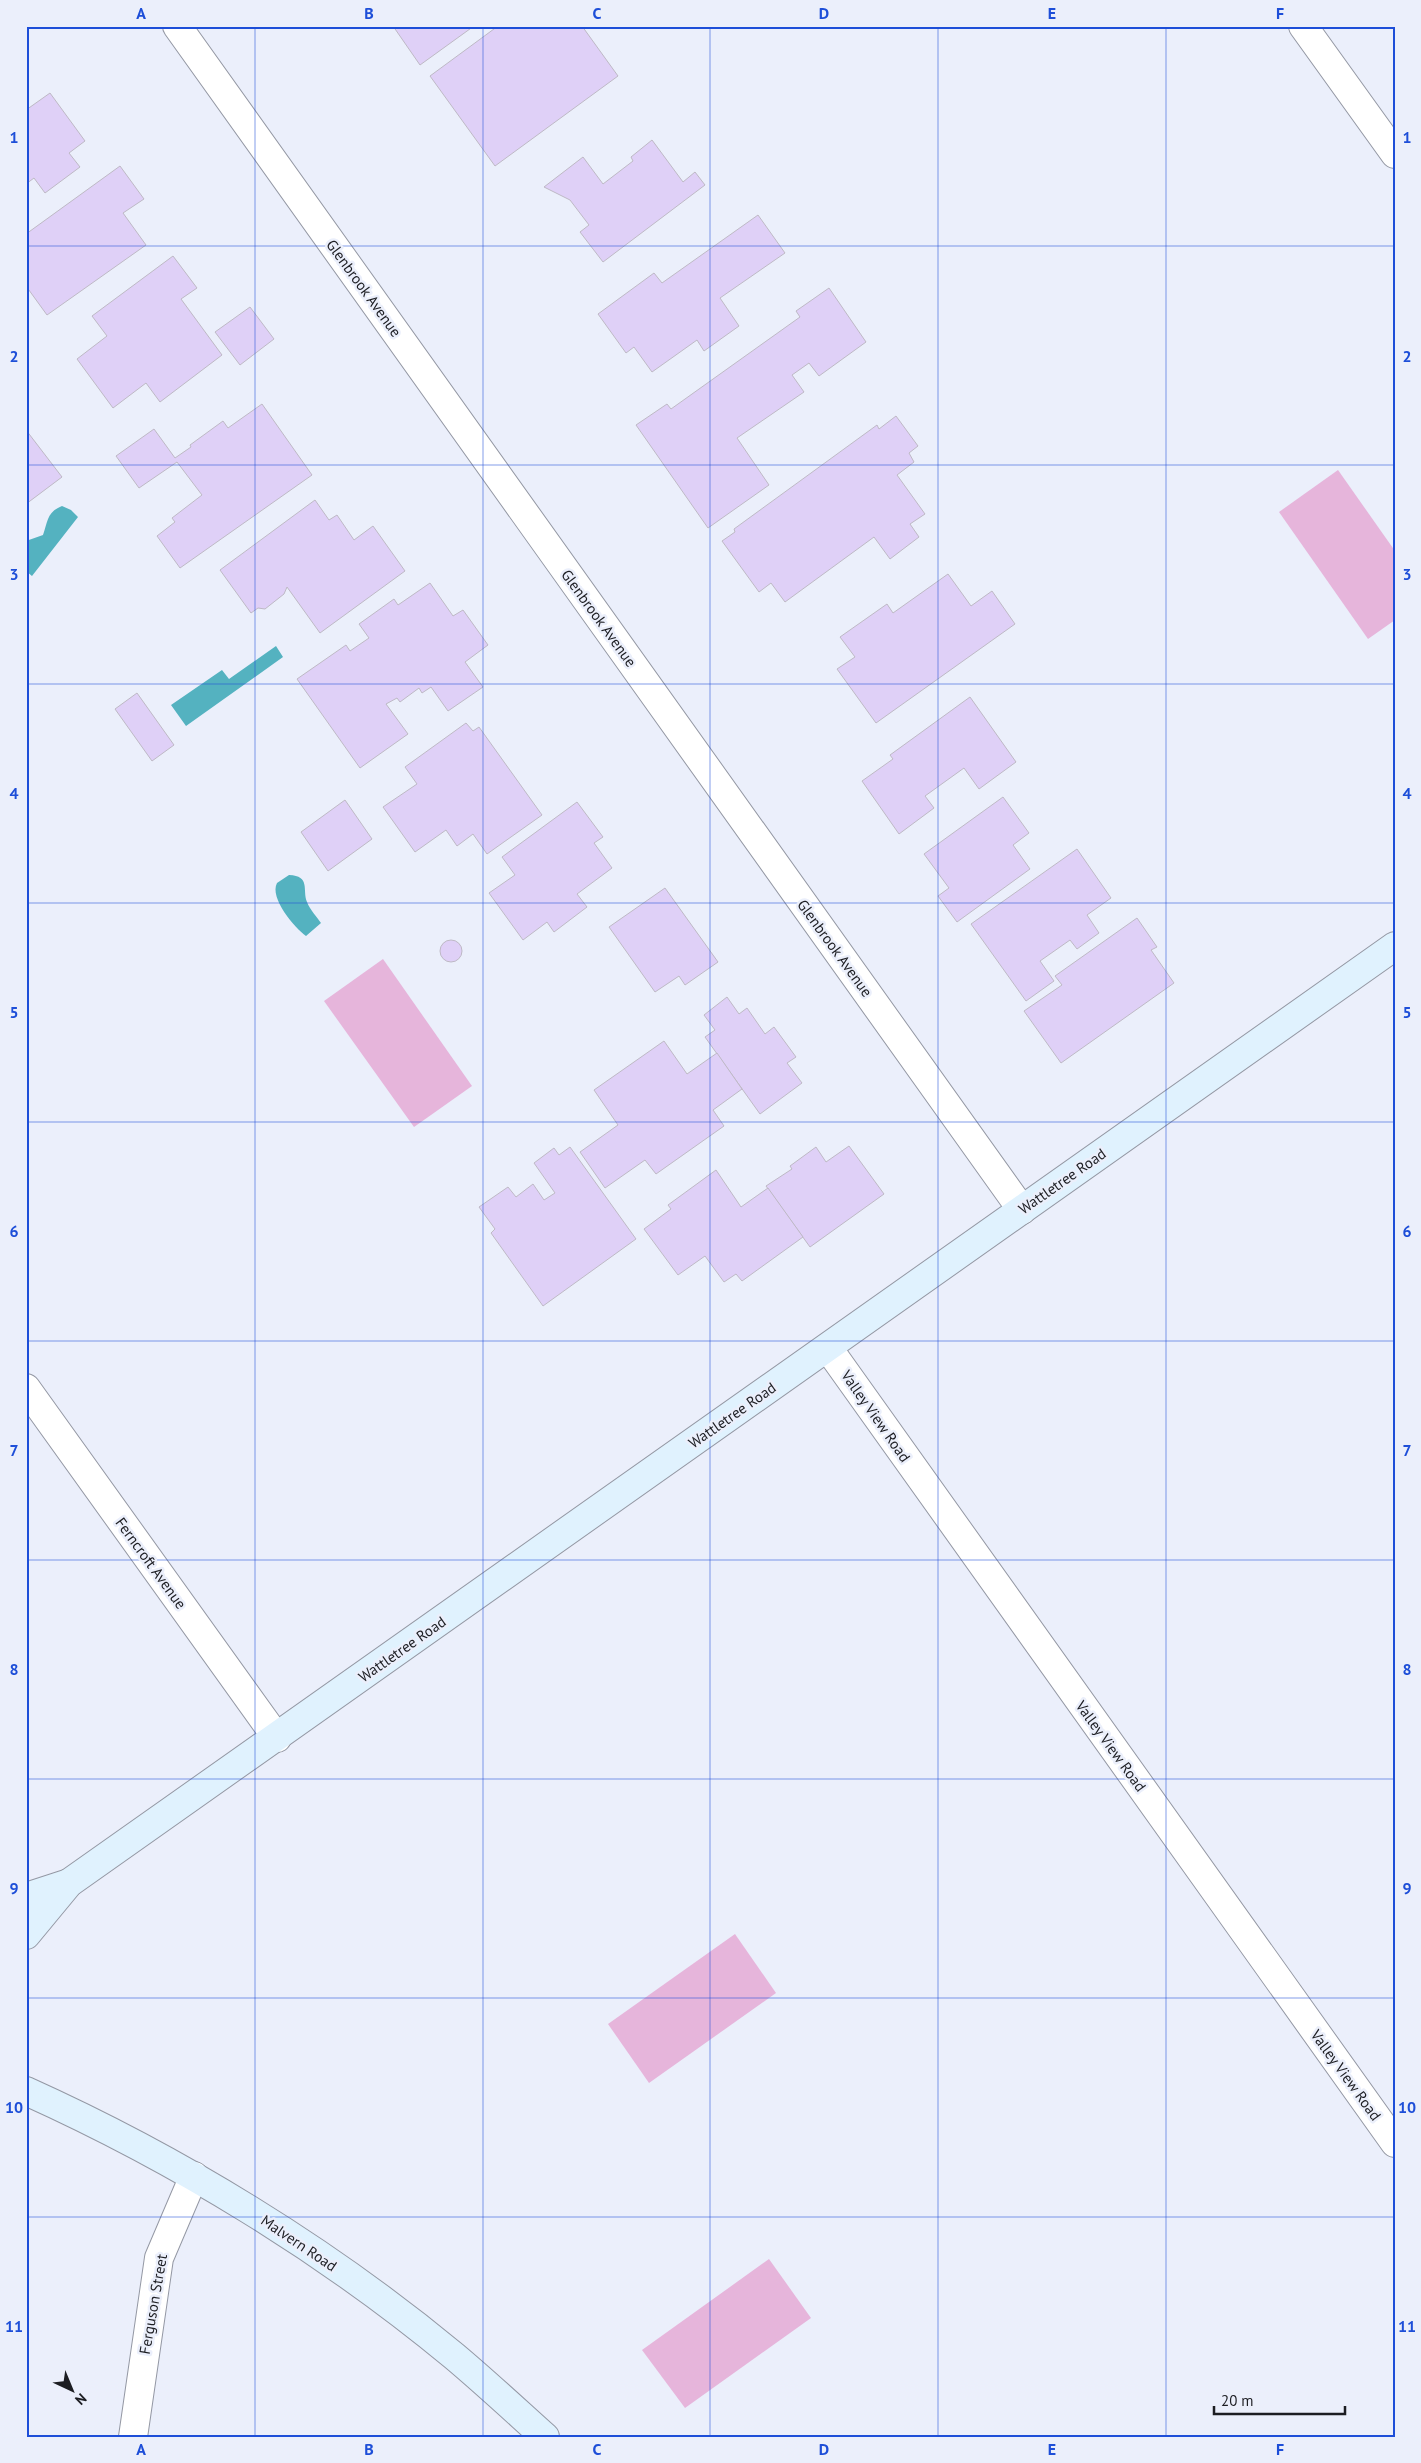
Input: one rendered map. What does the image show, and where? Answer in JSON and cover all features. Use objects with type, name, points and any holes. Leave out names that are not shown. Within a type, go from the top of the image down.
[{"type":"main road","name":"Wattletree Road","points":[[26,1935],[69,1883],[277,1738],[1395,946]]},
{"type":"main road","name":"Wattletree Road","points":[[26,1897],[69,1883]]},
{"type":"main road","name":"Malvern Road","points":[[26,2091],[194,2176],[274,2226],[360,2285],[453,2356],[545,2437]]},
{"type":"street","name":"Glenbrook Avenue","points":[[177,26],[1022,1210]]},
{"type":"street","points":[[1303,26],[1395,154]]},
{"type":"street","name":"Valley View Road","points":[[828,1348],[1395,2143]]},
{"type":"street","name":"Ferncroft Avenue","points":[[26,1388],[277,1738]]},
{"type":"street","name":"Ferguson Street","points":[[133,2437],[159,2258],[194,2176]]},
{"type":"shaded area","points":[[1338,470],[1395,551],[1395,620],[1368,639],[1279,512]]},
{"type":"shaded area","points":[[383,959],[472,1086],[414,1127],[324,1001]]},
{"type":"shaded area","points":[[735,1934],[776,1993],[649,2083],[608,2024]]},
{"type":"shaded area","points":[[769,2259],[811,2318],[685,2408],[642,2350]]},
{"type":"water","points":[[62,506],[71,510],[78,517],[32,576],[26,571],[26,541],[43,535],[51,514]]},
{"type":"water","points":[[276,646],[283,657],[186,726],[171,705],[222,670],[229,679]]},
{"type":"water","points":[[289,875],[296,876],[303,881],[307,902],[321,923],[306,936],[284,912],[275,889],[277,883]]},
{"type":"building","points":[[393,26],[474,26],[420,65]]},
{"type":"building","points":[[498,26],[582,26],[618,76],[495,166],[430,76]]},
{"type":"building","points":[[50,93],[85,141],[69,153],[80,167],[45,193],[34,178],[26,184],[26,110]]},
{"type":"building","points":[[652,140],[683,182],[695,172],[705,185],[603,262],[580,232],[589,225],[570,200],[544,187],[583,157],[603,184],[633,161],[631,157]]},
{"type":"building","points":[[120,166],[144,199],[123,213],[146,245],[47,315],[26,286],[26,234]]},
{"type":"building","points":[[758,215],[785,253],[720,298],[739,326],[704,351],[697,340],[652,372],[634,347],[626,353],[598,314],[654,273],[662,283]]},
{"type":"building","points":[[173,256],[197,288],[181,299],[222,355],[160,402],[146,383],[113,408],[77,359],[107,336],[92,316]]},
{"type":"building","points":[[829,288],[866,342],[819,376],[809,363],[792,375],[804,392],[737,438],[769,485],[708,528],[636,425],[667,404],[671,409],[800,317],[796,311]]},
{"type":"building","points":[[250,307],[274,339],[240,365],[215,332]]},
{"type":"building","points":[[262,404],[312,475],[180,568],[157,536],[175,522],[172,518],[202,495],[177,462],[139,488],[116,456],[154,429],[175,458],[223,421],[228,428]]},
{"type":"building","points":[[896,416],[918,446],[909,453],[914,462],[897,475],[925,514],[910,524],[919,537],[890,559],[874,537],[785,602],[771,583],[759,592],[722,541],[735,532],[734,529],[877,425],[879,429]]},
{"type":"building","points":[[26,430],[62,477],[26,504]]},
{"type":"building","points":[[315,500],[329,520],[337,515],[354,540],[373,526],[405,571],[320,633],[287,587],[284,594],[265,609],[258,608],[251,613],[220,570]]},
{"type":"building","points":[[948,574],[971,606],[992,591],[1015,624],[876,723],[837,669],[855,657],[840,637],[887,604],[893,613]]},
{"type":"building","points":[[430,583],[453,616],[463,610],[488,645],[465,662],[483,687],[448,711],[431,687],[422,693],[419,688],[400,702],[397,698],[386,704],[408,734],[360,768],[297,679],[346,645],[350,651],[369,638],[359,624],[394,599],[398,605]]},
{"type":"building","points":[[137,693],[174,745],[152,761],[115,709]]},
{"type":"building","points":[[970,697],[1016,762],[979,789],[964,768],[925,796],[934,808],[899,834],[862,781],[893,759],[890,755]]},
{"type":"building","points":[[466,723],[473,731],[479,727],[542,815],[487,854],[473,834],[457,846],[446,830],[415,852],[383,807],[417,784],[405,767]]},
{"type":"building","points":[[1003,797],[1029,833],[1013,845],[1030,869],[957,922],[938,896],[949,888],[924,854]]},
{"type":"building","points":[[345,800],[372,839],[328,871],[301,832]]},
{"type":"building","points":[[577,802],[603,837],[594,843],[612,868],[577,894],[587,907],[554,932],[547,922],[523,940],[489,893],[515,875],[502,857]]},
{"type":"building","points":[[1077,849],[1111,898],[1087,915],[1099,933],[1077,949],[1070,940],[1040,961],[1054,981],[1026,1001],[971,924]]},
{"type":"building","points":[[665,888],[718,962],[685,985],[679,976],[655,992],[609,927]]},
{"type":"building","points":[[1137,918],[1157,947],[1151,950],[1174,983],[1061,1063],[1024,1011],[1062,985],[1055,976]]},
{"type":"building","points":[[451,940],[459,943],[462,951],[459,959],[451,962],[443,959],[440,951],[443,943]]},
{"type":"building","points":[[727,997],[739,1014],[747,1008],[765,1034],[774,1027],[796,1057],[787,1063],[802,1083],[760,1114],[705,1037],[715,1030],[704,1015]]},
{"type":"building","points":[[664,1041],[687,1074],[717,1053],[742,1089],[713,1110],[724,1126],[656,1174],[645,1160],[605,1188],[580,1152],[618,1125],[594,1090]]},
{"type":"building","points":[[849,1146],[884,1194],[810,1247],[766,1186],[792,1169],[790,1166],[816,1147],[826,1162]]},
{"type":"building","points":[[570,1147],[636,1239],[543,1306],[491,1233],[495,1229],[479,1207],[508,1187],[516,1197],[533,1184],[544,1200],[555,1193],[534,1163],[554,1148],[559,1155]]},
{"type":"building","points":[[716,1170],[741,1207],[768,1188],[803,1237],[742,1281],[736,1274],[724,1282],[705,1256],[678,1275],[644,1229],[671,1209],[668,1205]]}]
